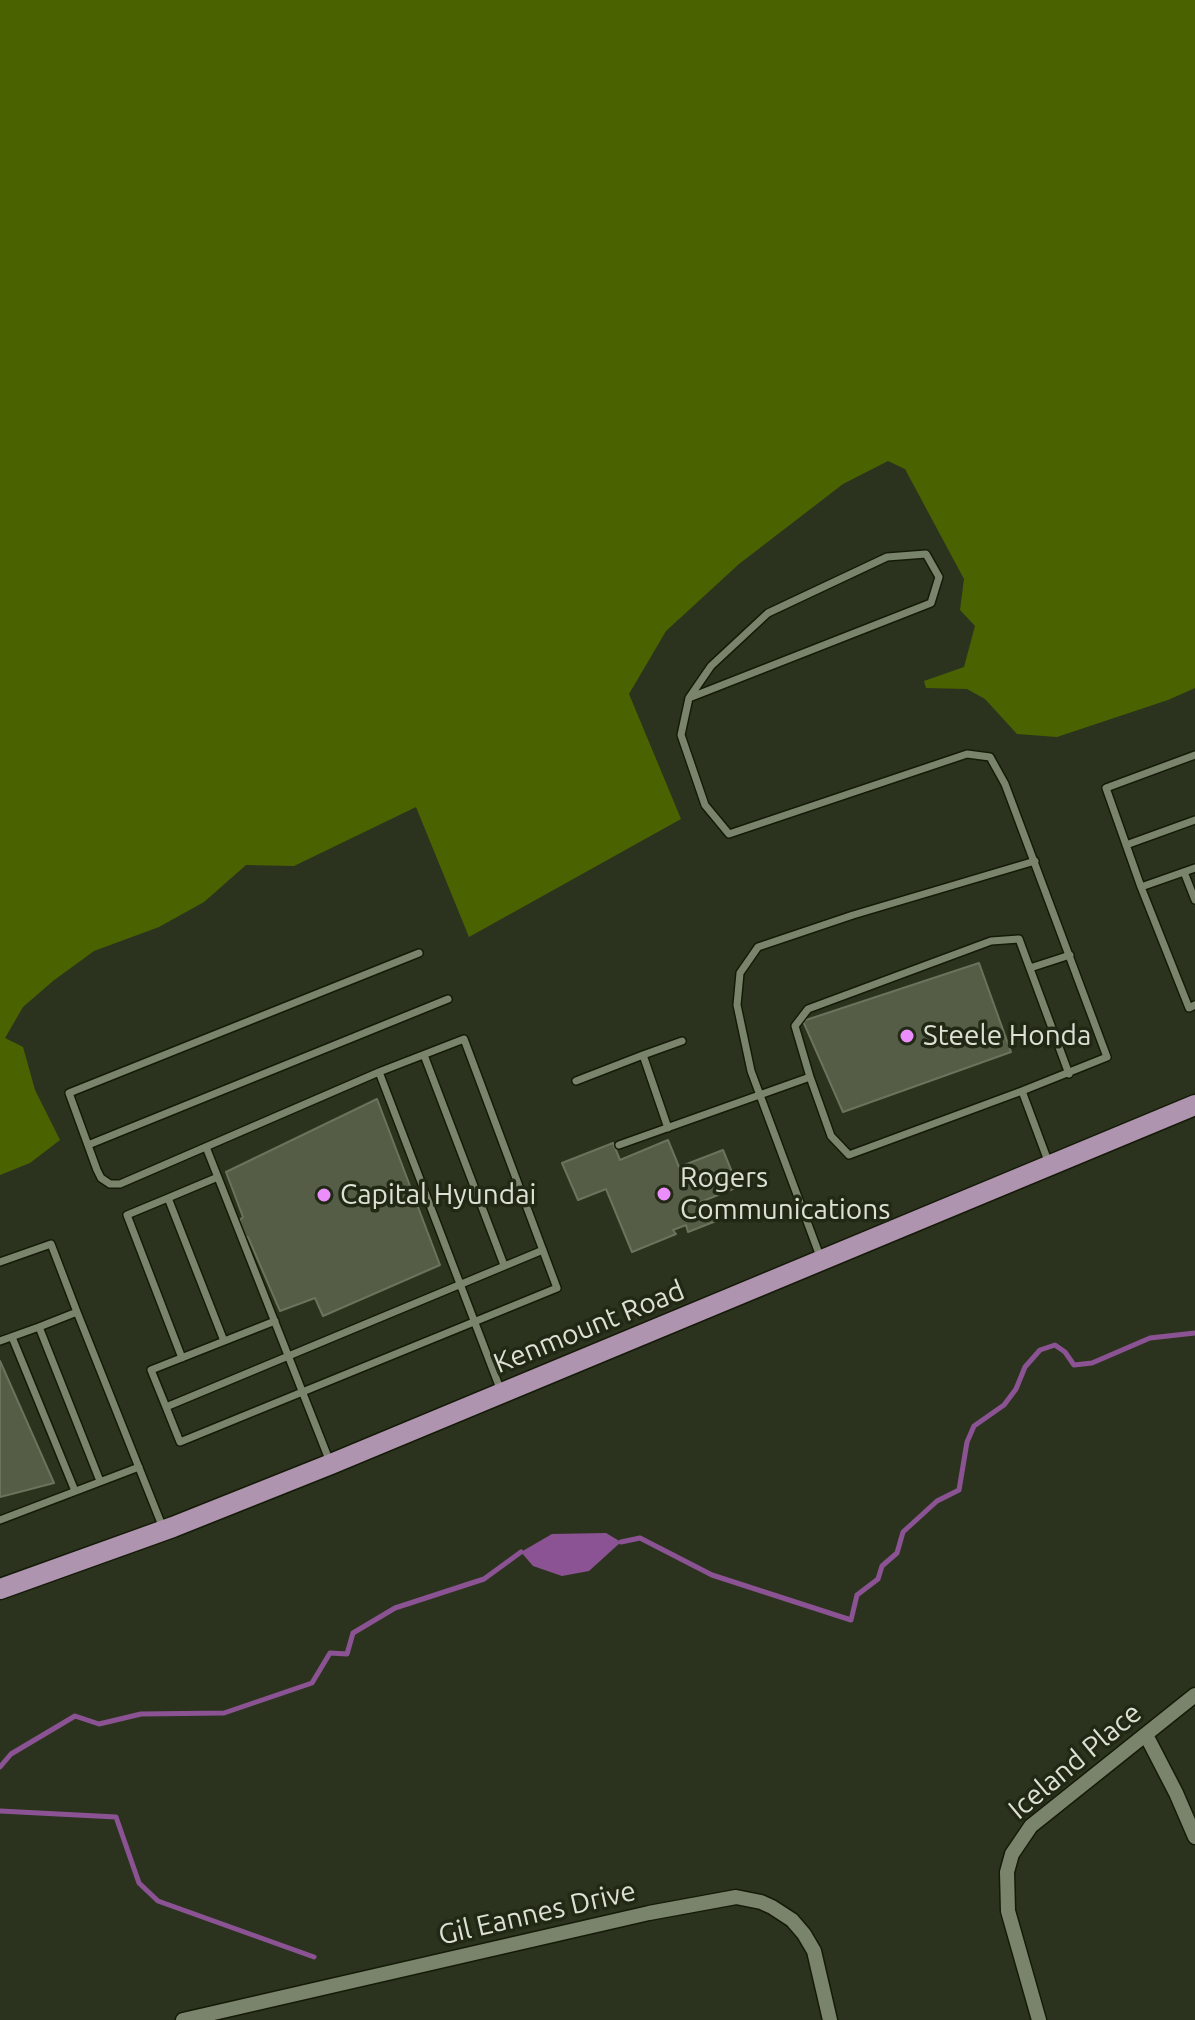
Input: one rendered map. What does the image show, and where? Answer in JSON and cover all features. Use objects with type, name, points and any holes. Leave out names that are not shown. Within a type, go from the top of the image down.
[{"type":"main road","name":"Kenmount Road","points":[[0,1589],[331,1464],[1195,1105]]},
{"type":"street","name":"Iceland Place","points":[[1039,2020],[1008,1911],[1007,1872],[1012,1854],[1031,1826],[1195,1695]]},
{"type":"street","points":[[1146,1735],[1195,1837]]},
{"type":"street","name":"Gil Eannes Drive","points":[[183,2020],[249,2013],[649,1913],[736,1897],[772,1907],[792,1920],[804,1934],[814,1951],[830,2020]]},
{"type":"lane","points":[[689,698],[931,603],[939,577],[926,554],[887,557],[768,613],[711,666],[689,698],[681,735],[705,805],[729,834],[967,754],[990,757],[1005,784],[1107,1057],[1069,1074],[849,1155],[831,1136],[795,1026],[808,1009],[991,941],[1019,939],[1069,1074]]},
{"type":"lane","points":[[1195,755],[1106,788],[1189,1008],[1195,1005]]},
{"type":"lane","points":[[1126,845],[1195,820]]},
{"type":"lane","points":[[821,1261],[751,1071],[737,1005],[740,973],[758,947],[1035,861]]},
{"type":"lane","points":[[1141,887],[1195,868]]},
{"type":"lane","points":[[1184,872],[1195,900]]},
{"type":"lane","points":[[275,1321],[151,1370],[180,1442],[557,1288],[464,1039],[379,1072],[120,1184],[110,1184],[101,1178],[69,1093],[419,953]]},
{"type":"lane","points":[[1030,968],[1070,955]]},
{"type":"lane","points":[[88,1145],[448,999]]},
{"type":"lane","points":[[576,1081],[682,1041]]},
{"type":"lane","points":[[424,1055],[504,1265]]},
{"type":"lane","points":[[643,1055],[668,1128]]},
{"type":"lane","points":[[379,1072],[502,1393]]},
{"type":"lane","points":[[619,1145],[810,1077]]},
{"type":"lane","points":[[1022,1091],[1050,1166]]},
{"type":"lane","points":[[206,1147],[331,1464]]},
{"type":"lane","points":[[182,1358],[127,1215],[218,1177]]},
{"type":"lane","points":[[168,1198],[224,1341]]},
{"type":"lane","points":[[0,1262],[51,1244],[163,1530]]},
{"type":"lane","points":[[166,1407],[543,1250]]},
{"type":"lane","points":[[0,1341],[77,1312]]},
{"type":"lane","points":[[39,1327],[100,1481]]},
{"type":"lane","points":[[12,1337],[75,1491]]},
{"type":"lane","points":[[0,1520],[139,1467]]},
{"type":"green space","points":[[0,0],[1195,0],[1195,688],[1057,737],[1017,734],[985,699],[967,689],[926,688],[924,681],[964,667],[975,626],[960,610],[964,579],[905,469],[888,461],[843,484],[739,564],[666,631],[629,694],[681,819],[469,937],[416,807],[294,866],[246,865],[204,902],[159,927],[94,951],[23,1007],[5,1038],[23,1047],[35,1090],[60,1140],[30,1163],[0,1175]]},
{"type":"shaded area","points":[[606,1533],[621,1542],[589,1571],[562,1576],[533,1566],[521,1552],[552,1534]]},
{"type":"building","name":"Steele Honda","points":[[979,963],[1011,1052],[843,1112],[803,1021]]},
{"type":"building","name":"Capital Hyundai","points":[[377,1099],[440,1265],[323,1316],[315,1298],[280,1311],[248,1237],[242,1238],[238,1222],[243,1217],[226,1172]]},
{"type":"building","name":"Rogers Communications","points":[[668,1140],[679,1167],[723,1150],[738,1187],[698,1203],[703,1217],[713,1213],[716,1221],[688,1232],[686,1225],[673,1230],[676,1234],[632,1252],[606,1189],[578,1200],[562,1163],[613,1143],[620,1160]]},
{"type":"building","points":[[0,1361],[54,1483],[0,1497]]},
{"type":"waterway","points":[[621,1542],[640,1538],[712,1575],[851,1620],[857,1595],[878,1579],[882,1566],[897,1553],[903,1532],[937,1501],[959,1490],[967,1442],[974,1426],[1004,1405],[1016,1389],[1025,1367],[1040,1350],[1055,1345],[1065,1352],[1074,1365],[1092,1363],[1150,1338],[1195,1333]]},
{"type":"waterway","points":[[0,1767],[11,1754],[75,1716],[99,1724],[141,1714],[224,1713],[312,1683],[330,1653],[347,1654],[353,1633],[395,1608],[484,1579],[521,1552]]},
{"type":"waterway","points":[[0,1811],[116,1817],[139,1883],[158,1901],[314,1957]]},
{"type":"place","name":"Steele Honda","points":[[907,1036]]},
{"type":"place","name":"Rogers Communications","points":[[664,1194]]},
{"type":"place","name":"Capital Hyundai","points":[[324,1195]]}]
